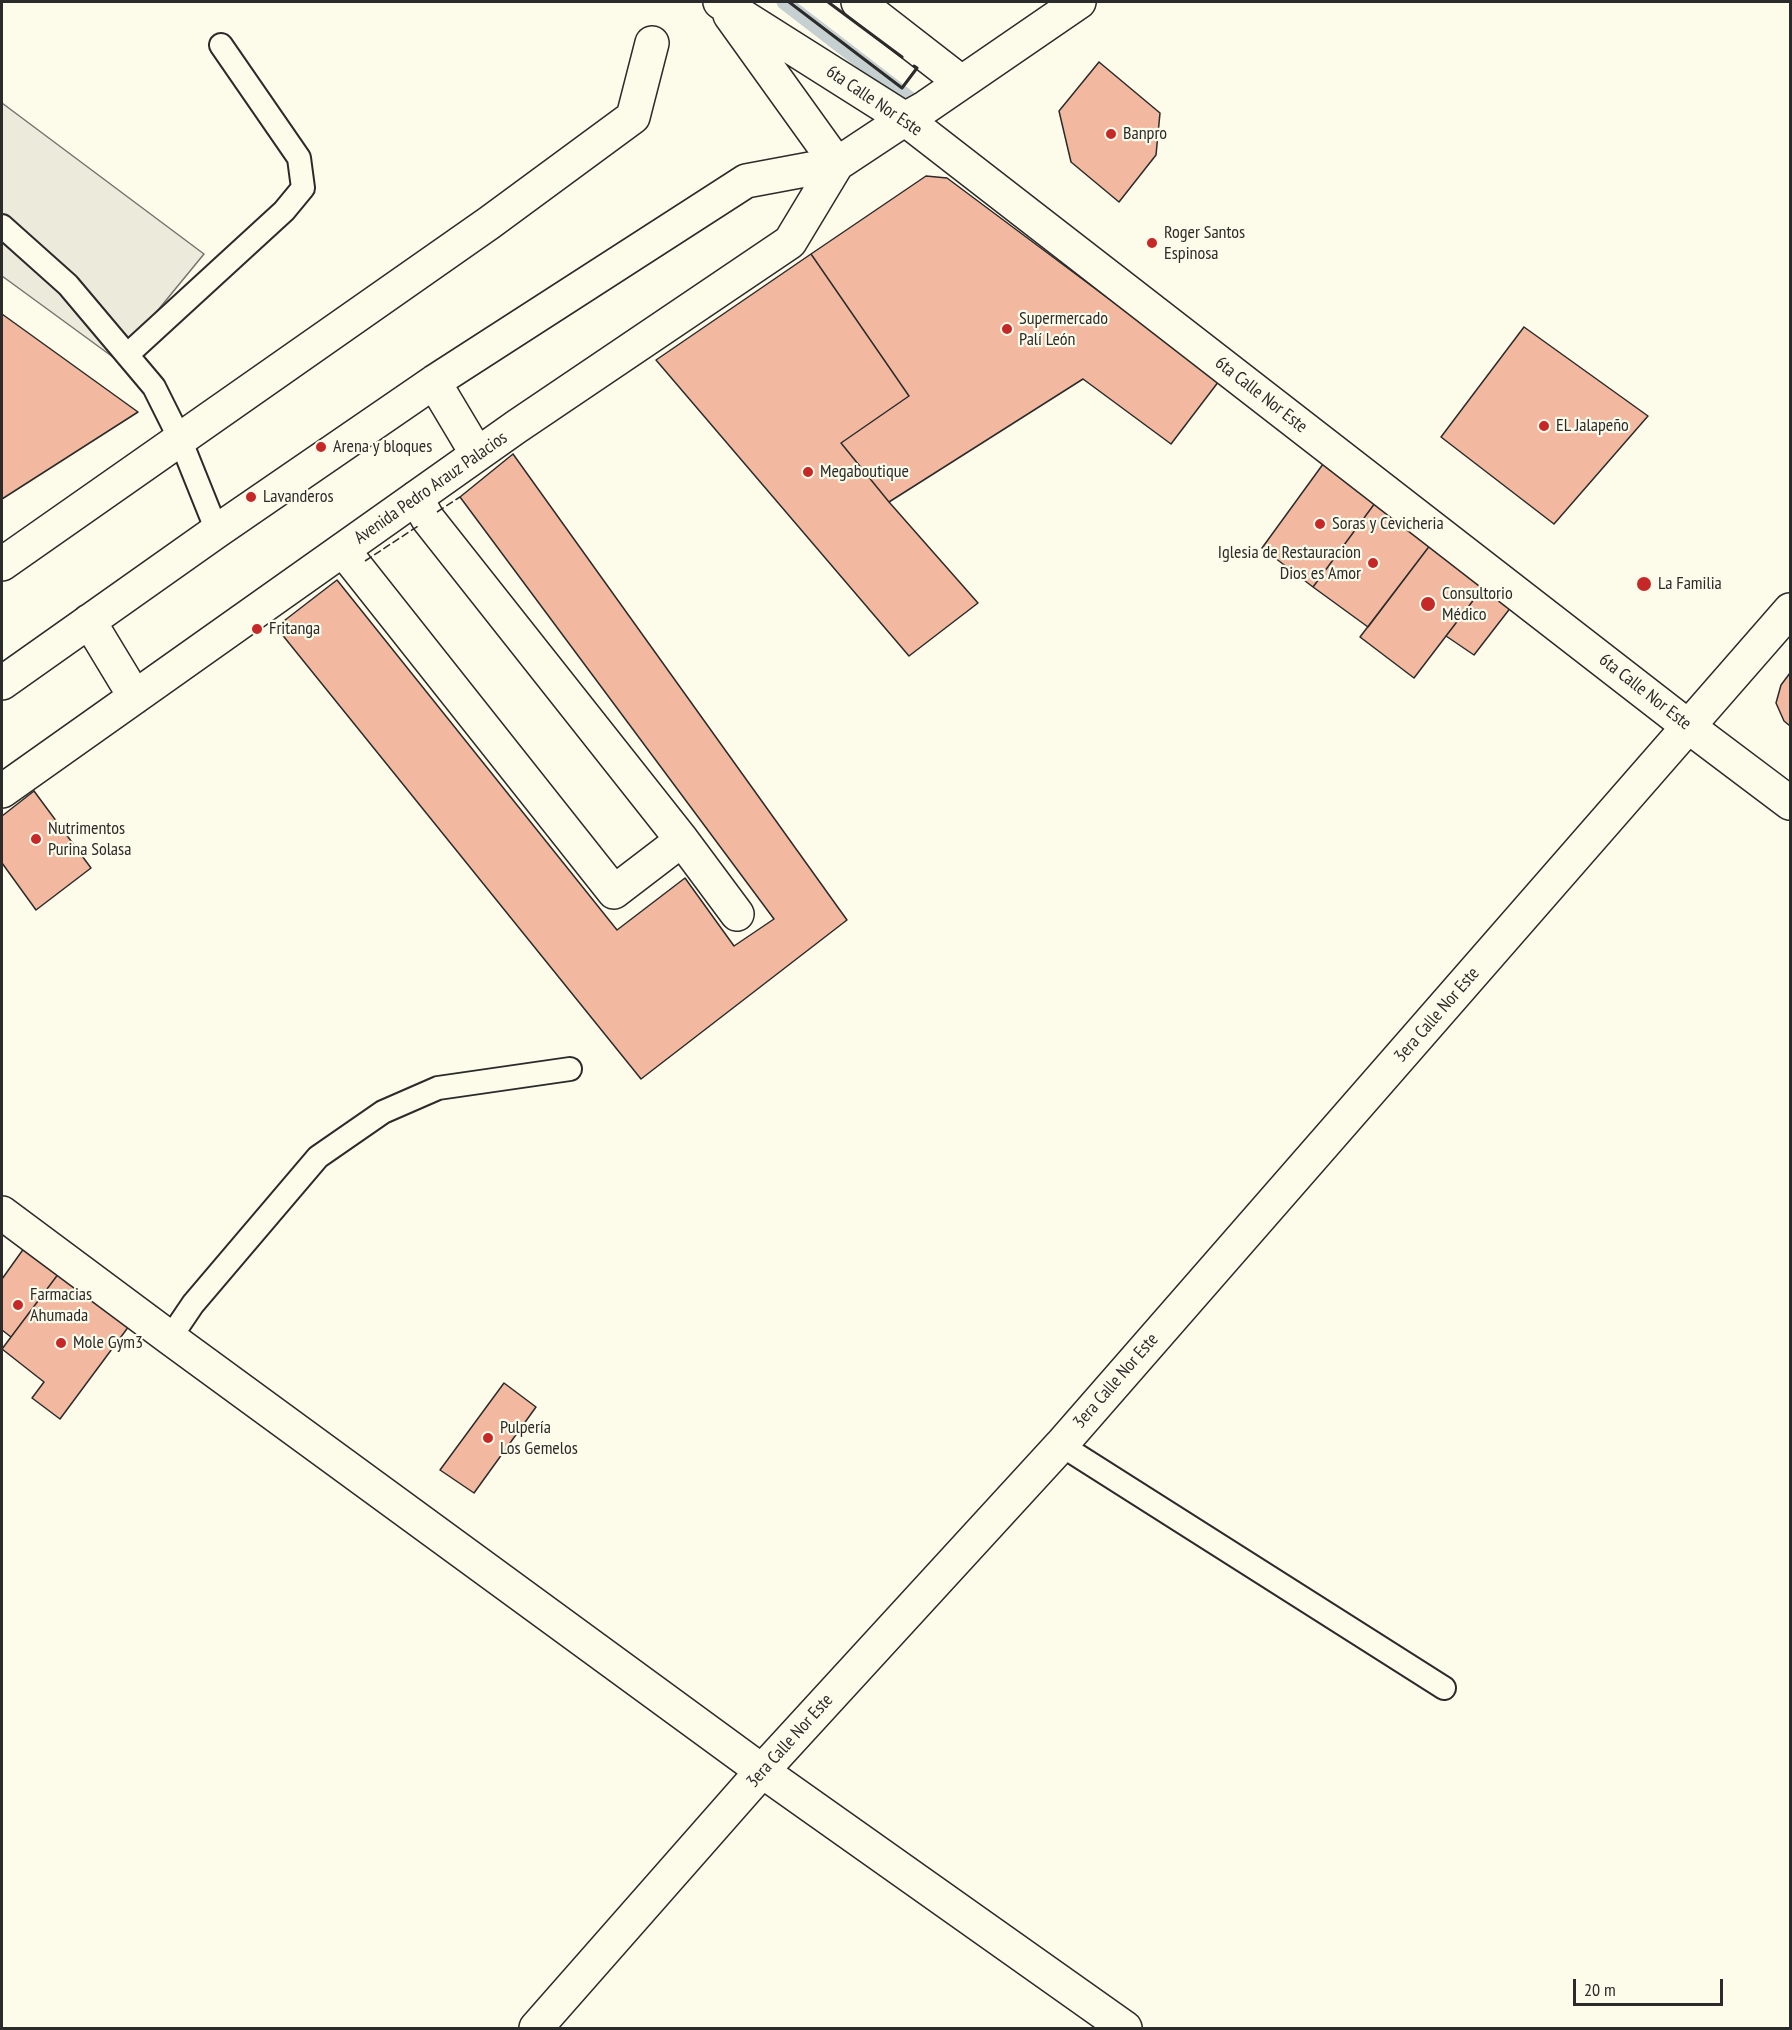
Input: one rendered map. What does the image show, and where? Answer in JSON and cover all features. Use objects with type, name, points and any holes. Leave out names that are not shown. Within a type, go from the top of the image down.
[{"type":"street","name":"6ta Calle Nor Este","points":[[720,2],[905,119],[1689,727],[1791,803]]},
{"type":"street","name":"6ta Calle Nor Este","points":[[720,2],[837,164]]},
{"type":"street","points":[[858,2],[961,82]]},
{"type":"street","name":"Avenida Pedro Arauz Palacios","points":[[2,683],[217,531],[434,382],[746,181],[837,164],[1079,2]]},
{"type":"street","points":[[2,564],[489,223],[633,117],[651,43]]},
{"type":"street","name":"Avenida Pedro Arauz Palacios","points":[[2,791],[477,454],[790,242],[837,164]]},
{"type":"street","points":[[434,382],[477,454]]},
{"type":"street","points":[[416,498],[428,519],[682,840],[737,914]]},
{"type":"street","points":[[343,550],[614,892],[682,840]]},
{"type":"street","name":"3era Calle Nor Este","points":[[536,2028],[762,1771],[1061,1444],[1791,610]]},
{"type":"street","points":[[89,621],[135,697]]},
{"type":"street","points":[[2,1213],[762,1771],[1125,2028]]},
{"type":"lane","points":[[127,354],[284,211],[303,188],[299,158],[221,45]]},
{"type":"lane","points":[[2,226],[68,285],[154,387],[180,439],[217,531]]},
{"type":"lane","points":[[170,1338],[194,1304],[318,1157],[383,1112],[438,1088],[570,1069]]},
{"type":"lane","points":[[1061,1444],[1444,1688]]},
{"type":"shaded area","points":[[2,103],[204,254],[117,360],[2,276]]},
{"type":"building","name":"Banpro","points":[[1099,62],[1160,113],[1156,155],[1119,202],[1071,162],[1059,111]]},
{"type":"building","name":"Supermercado Palí León","points":[[926,176],[947,178],[1219,381],[1171,444],[1083,379],[889,502],[841,443],[909,396],[811,254]]},
{"type":"building","name":"Megaboutique","points":[[811,254],[909,396],[841,443],[889,502],[978,603],[909,656],[656,360]]},
{"type":"building","points":[[2,314],[138,412],[2,499]]},
{"type":"building","name":"EL Jalapeño","points":[[1524,327],[1648,416],[1554,524],[1441,437]]},
{"type":"building","points":[[513,454],[847,920],[641,1079],[276,627],[337,580],[617,930],[685,878],[734,946],[774,919],[460,497]]},
{"type":"building","name":"Soras y Cevicheria","points":[[1326,460],[1378,499],[1313,587],[1262,548]]},
{"type":"building","name":"Iglesia de Restauracion Dios es Amor","points":[[1378,499],[1434,540],[1368,627],[1313,587]]},
{"type":"building","name":"Consultorio Médico","points":[[1434,540],[1488,581],[1414,678],[1360,637]]},
{"type":"building","points":[[1488,581],[1515,602],[1474,655],[1446,636]]},
{"type":"building","points":[[1790,673],[1790,726],[1784,721],[1776,703],[1781,685]]},
{"type":"building","name":"Nutrimentos Purina Solasa","points":[[34,791],[91,868],[36,910],[2,863],[2,816]]},
{"type":"building","name":"Farmacias Ahumada","points":[[27,1244],[62,1269],[11,1337],[2,1330],[2,1279]]},
{"type":"building","name":"Mole Gym3","points":[[62,1269],[132,1322],[60,1419],[32,1398],[44,1382],[2,1349]]},
{"type":"building","name":"Pulpería Los Gemelos","points":[[504,1383],[536,1407],[474,1493],[440,1470]]},
{"type":"waterway","points":[[784,2],[923,109]]},
{"type":"fence","points":[[437,512],[460,497]]},
{"type":"fence","points":[[365,561],[418,526]]},
{"type":"wall","points":[[789,2],[902,88],[917,68],[914,66]]},
{"type":"wall","points":[[828,2],[902,57]]},
{"type":"place","name":"Banpro","points":[[1111,134]]},
{"type":"place","name":"Roger Santos Espinosa","points":[[1152,243]]},
{"type":"place","name":"Supermercado Palí León","points":[[1007,329]]},
{"type":"place","name":"EL Jalapeño","points":[[1544,426]]},
{"type":"place","name":"Arena y bloques","points":[[321,447]]},
{"type":"place","name":"Megaboutique","points":[[808,472]]},
{"type":"place","name":"Lavanderos","points":[[251,497]]},
{"type":"place","name":"Soras y Cevicheria","points":[[1320,524]]},
{"type":"place","name":"Iglesia de Restauracion Dios es Amor","points":[[1373,563]]},
{"type":"place","name":"La Familia","points":[[1644,584]]},
{"type":"place","name":"Consultorio Médico","points":[[1428,604]]},
{"type":"place","name":"Fritanga","points":[[257,629]]},
{"type":"place","name":"Nutrimentos Purina Solasa","points":[[36,839]]},
{"type":"place","name":"Farmacias Ahumada","points":[[18,1305]]},
{"type":"place","name":"Mole Gym3","points":[[61,1343]]},
{"type":"place","name":"Pulpería Los Gemelos","points":[[488,1438]]}]
